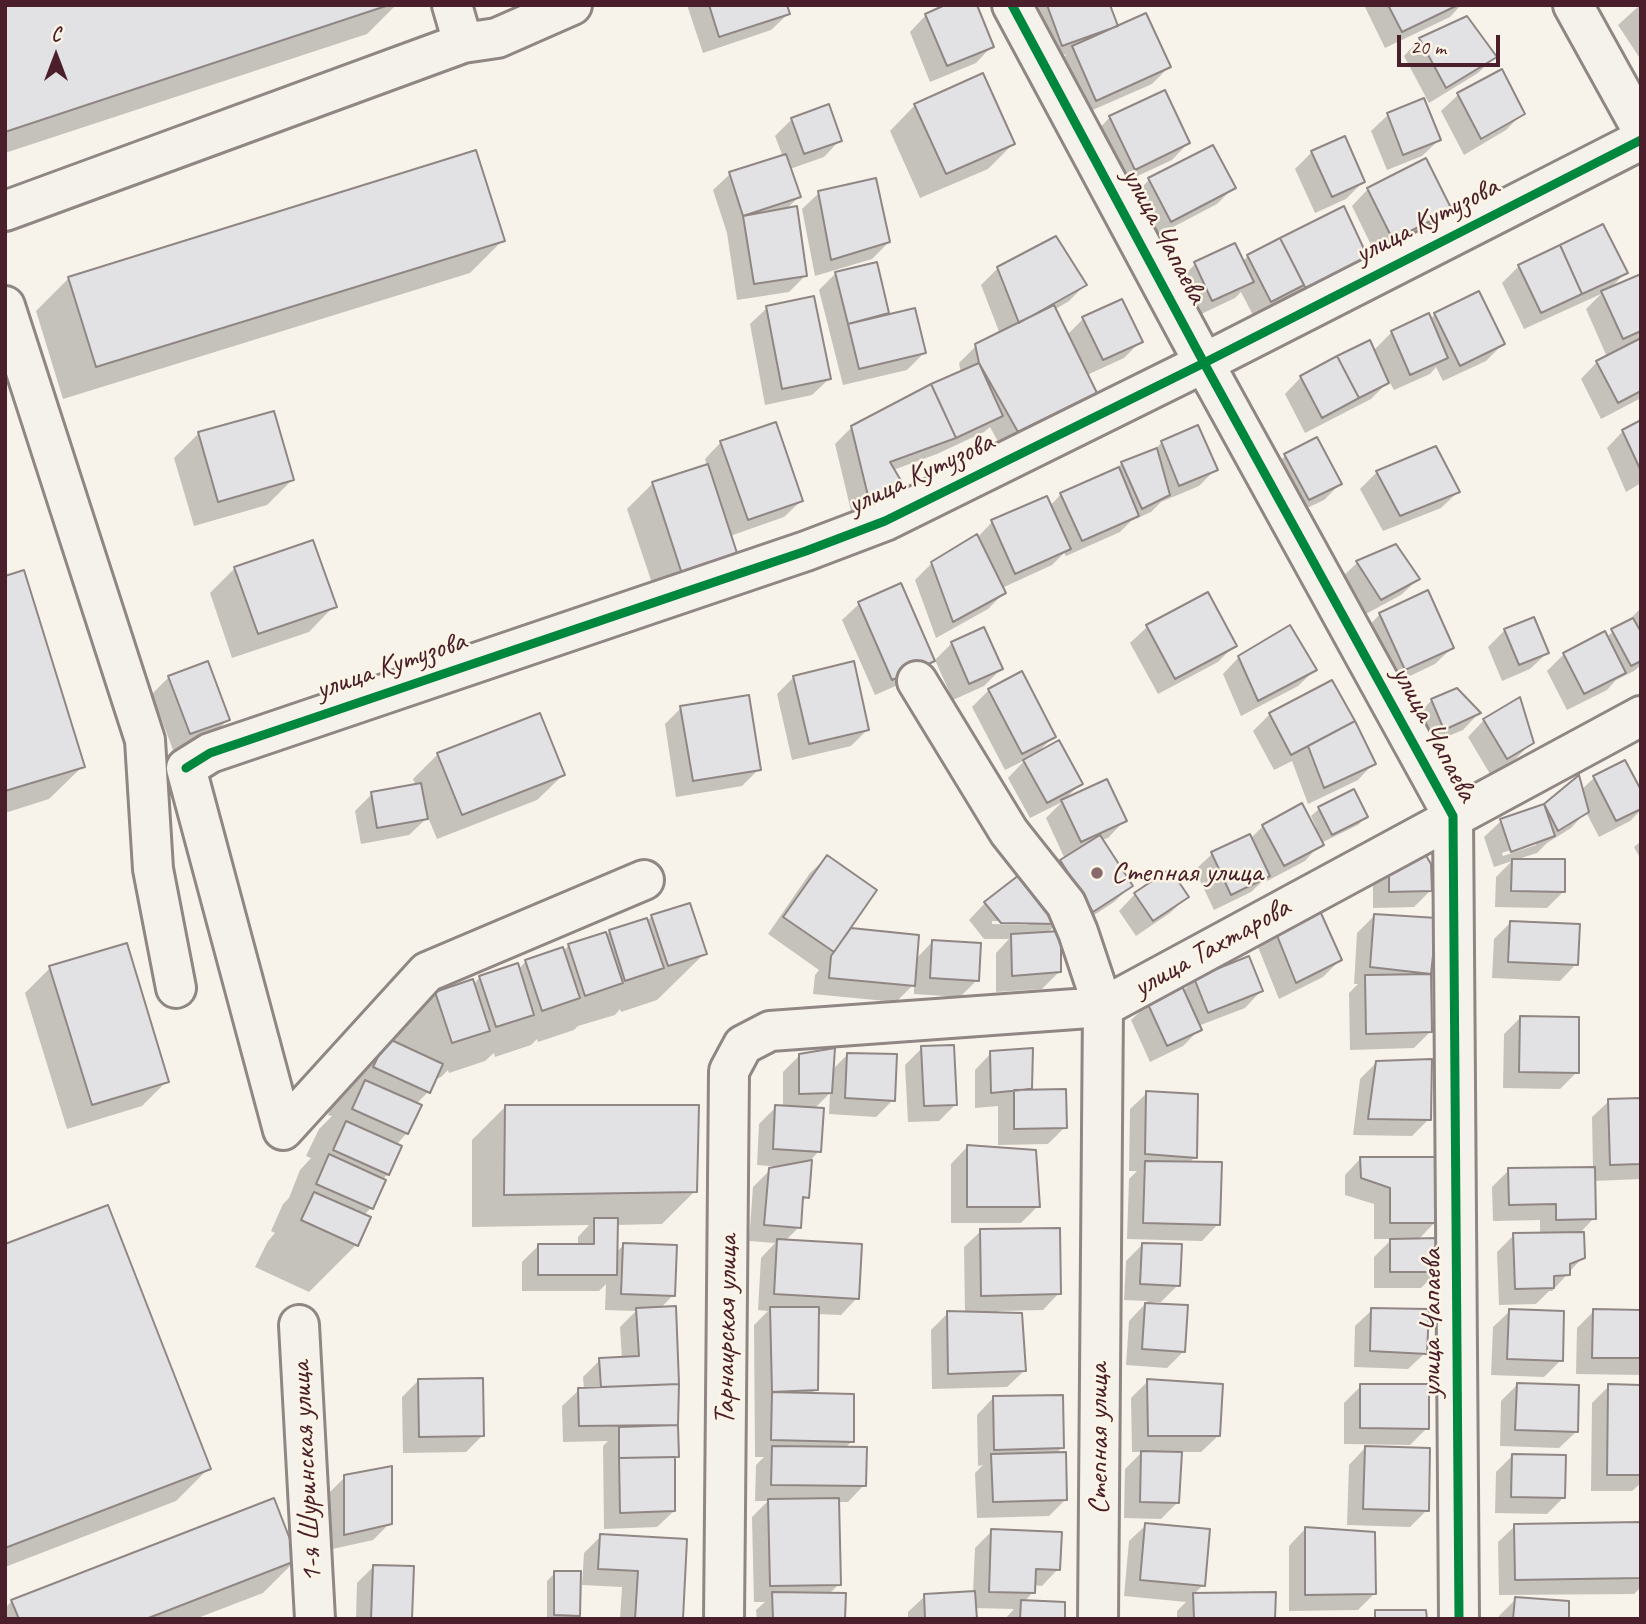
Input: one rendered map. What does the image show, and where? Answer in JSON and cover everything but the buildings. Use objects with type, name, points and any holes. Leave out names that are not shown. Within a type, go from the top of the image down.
[{"type":"street","points":[[452,5],[463,43]]},
{"type":"street","points":[[5,211],[463,43],[496,38],[572,5]]},
{"type":"street","name":"улица Чапаева","points":[[1012,5],[1204,363],[1453,816],[1459,1619]]},
{"type":"street","points":[[1573,5],[1641,128]]},
{"type":"street","name":"улица Кутузова","points":[[643,880],[427,972],[283,1130],[186,768],[210,753],[806,551],[885,521],[1204,363],[1641,140]]},
{"type":"street","points":[[5,306],[145,740],[153,870],[176,988]]},
{"type":"street","name":"Степная улица","points":[[917,681],[1009,832],[1066,904],[1103,1007],[1098,1619]]},
{"type":"street","name":"улица Тахтарова","points":[[743,1045],[769,1031],[1103,1007],[1641,716]]},
{"type":"street","name":"Тарнаирская улица","points":[[724,1619],[729,1071],[743,1045]]},
{"type":"street","name":"1-я Шуринская улица","points":[[299,1325],[315,1619]]},
{"type":"cycle path","points":[[1012,5],[1204,363],[1453,816],[1459,1619]]},
{"type":"cycle path","points":[[186,768],[210,753],[806,551],[885,521],[1204,363],[1641,140]]},
{"type":"place","name":"Степная улица","points":[[1097,873]]}]
